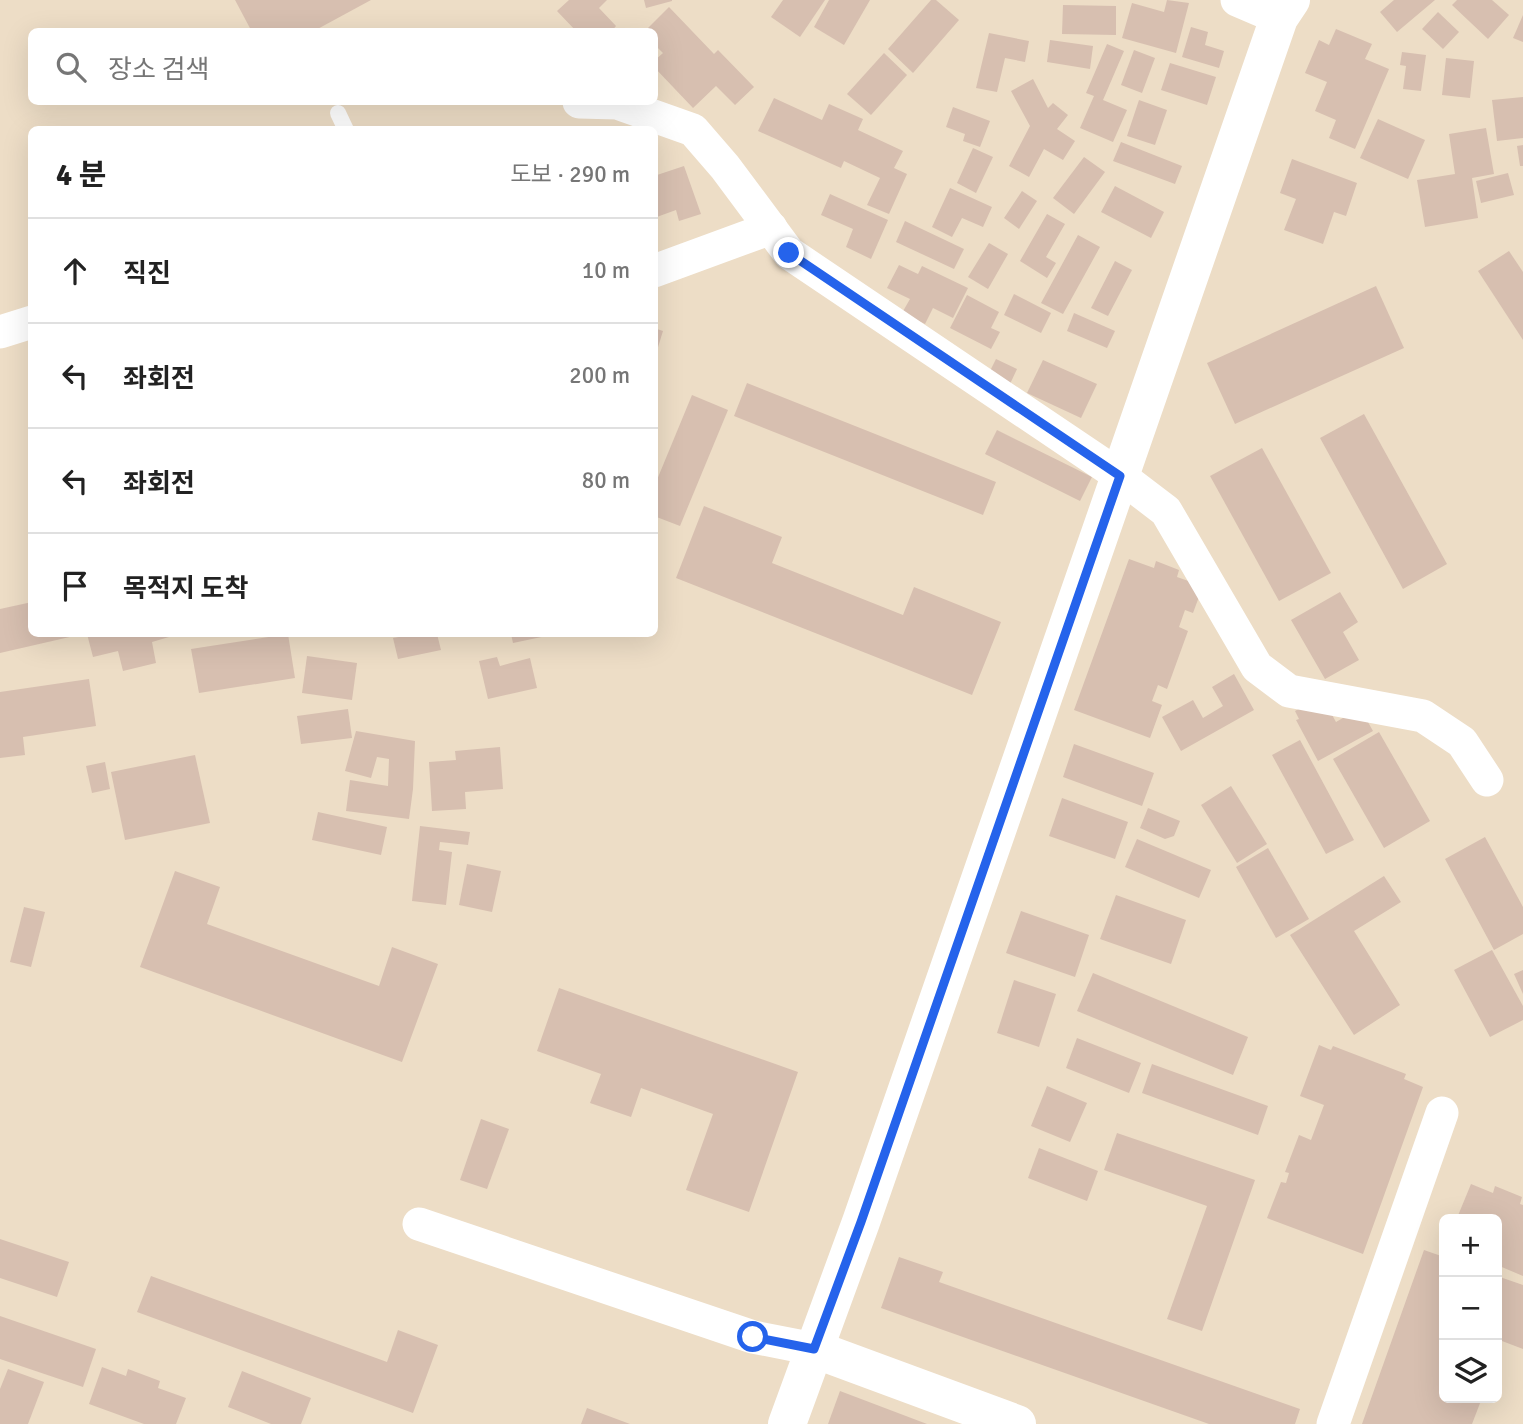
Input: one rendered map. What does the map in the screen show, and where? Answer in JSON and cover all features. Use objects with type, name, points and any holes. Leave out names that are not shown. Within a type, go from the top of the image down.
[{"type":"main road","points":[[787,1424],[861,1222],[1285,9]]},
{"type":"main road","points":[[814,1349],[1017,1424]]},
{"type":"street","points":[[1237,0],[1285,9]]},
{"type":"street","points":[[623,105],[693,130],[725,167],[789,253],[1120,476],[1166,512],[1257,667],[1289,691],[1423,716],[1462,742],[1487,780]]},
{"type":"street","points":[[658,270],[771,229]]},
{"type":"street","points":[[0,332],[28,323]]},
{"type":"street","points":[[1333,1424],[1441,1113]]},
{"type":"street","points":[[419,1224],[753,1337],[814,1349]]},
{"type":"lane","points":[[338,113],[344,126]]},
{"type":"building","points":[[235,0],[371,0],[319,28],[250,28]]},
{"type":"building","points":[[569,0],[607,0],[599,8],[616,26],[573,28],[557,11]]},
{"type":"building","points":[[644,0],[672,0],[672,1],[646,8]]},
{"type":"building","points":[[783,0],[825,0],[800,37],[771,17]]},
{"type":"building","points":[[829,0],[870,0],[844,45],[814,27]]},
{"type":"building","points":[[931,0],[936,0],[959,20],[913,73],[888,49]]},
{"type":"building","points":[[1167,0],[1189,3],[1176,53],[1122,38],[1132,3],[1164,12]]},
{"type":"building","points":[[1394,0],[1435,0],[1397,32],[1380,12]]},
{"type":"building","points":[[1457,0],[1492,0],[1509,15],[1488,39],[1452,5]]},
{"type":"building","points":[[1063,5],[1116,6],[1116,35],[1062,34]]},
{"type":"building","points":[[669,7],[714,54],[718,50],[754,87],[735,105],[716,86],[693,108],[658,71],[658,57],[663,53],[658,48],[658,28],[648,28]]},
{"type":"building","points":[[1438,12],[1459,32],[1443,49],[1422,29]]},
{"type":"building","points":[[1523,15],[1523,42],[1513,38]]},
{"type":"building","points":[[1191,27],[1208,32],[1205,45],[1224,51],[1219,68],[1182,57]]},
{"type":"building","points":[[1336,29],[1372,44],[1365,59],[1389,69],[1355,149],[1329,138],[1336,120],[1315,111],[1327,82],[1305,73],[1319,40],[1329,45]]},
{"type":"building","points":[[989,33],[1029,41],[1025,62],[1005,58],[997,92],[976,88]]},
{"type":"building","points":[[1050,40],[1093,46],[1090,69],[1047,62]]},
{"type":"building","points":[[1107,44],[1124,51],[1103,100],[1127,110],[1113,142],[1080,128],[1094,96],[1086,93]]},
{"type":"building","points":[[1134,50],[1155,58],[1142,93],[1121,85]]},
{"type":"building","points":[[1402,52],[1426,55],[1421,91],[1403,89],[1406,66],[1400,65]]},
{"type":"building","points":[[884,53],[907,75],[871,115],[847,94]]},
{"type":"building","points":[[1446,58],[1474,61],[1470,98],[1442,95]]},
{"type":"building","points":[[1170,63],[1216,77],[1207,105],[1161,90]]},
{"type":"building","points":[[1033,79],[1048,108],[1053,103],[1068,115],[1057,129],[1075,141],[1063,160],[1044,149],[1029,177],[1009,166],[1030,126],[1011,91]]},
{"type":"building","points":[[1523,97],[1523,138],[1497,141],[1492,100]]},
{"type":"building","points":[[774,98],[822,120],[829,104],[863,119],[858,130],[903,151],[894,168],[907,174],[889,214],[867,205],[880,178],[844,161],[841,168],[758,131]]},
{"type":"building","points":[[1139,100],[1167,110],[1155,145],[1127,136]]},
{"type":"building","points":[[953,107],[990,121],[980,147],[963,141],[965,134],[946,127]]},
{"type":"building","points":[[1378,119],[1425,140],[1408,179],[1360,158]]},
{"type":"building","points":[[1486,128],[1494,174],[1472,178],[1478,218],[1425,227],[1417,180],[1455,174],[1449,134]]},
{"type":"building","points":[[1121,142],[1182,166],[1175,184],[1113,161]]},
{"type":"building","points":[[1523,145],[1523,166],[1520,166],[1517,146]]},
{"type":"building","points":[[973,148],[993,157],[976,193],[957,183]]},
{"type":"building","points":[[1084,157],[1105,172],[1074,214],[1053,198]]},
{"type":"building","points":[[1292,159],[1357,183],[1346,216],[1334,212],[1323,244],[1284,230],[1296,199],[1280,193]]},
{"type":"building","points":[[684,166],[701,214],[679,221],[676,210],[658,217],[658,175]]},
{"type":"building","points":[[1508,173],[1514,195],[1481,203],[1476,181]]},
{"type":"building","points":[[1115,186],[1164,212],[1151,238],[1101,212]]},
{"type":"building","points":[[950,188],[992,207],[983,227],[962,218],[952,237],[932,227]]},
{"type":"building","points":[[1022,191],[1037,201],[1019,229],[1004,218]]},
{"type":"building","points":[[830,194],[888,220],[871,259],[846,247],[853,229],[821,215]]},
{"type":"building","points":[[1047,214],[1065,224],[1046,257],[1056,263],[1047,278],[1020,261]]},
{"type":"building","points":[[905,221],[964,249],[954,269],[896,242]]},
{"type":"building","points":[[1078,235],[1100,247],[1063,314],[1041,303]]},
{"type":"building","points":[[989,243],[1008,254],[988,289],[968,277]]},
{"type":"building","points":[[1509,251],[1523,272],[1523,340],[1478,271]]},
{"type":"building","points":[[1115,261],[1132,270],[1108,316],[1091,308]]},
{"type":"building","points":[[899,265],[918,274],[922,266],[968,288],[953,318],[933,308],[925,324],[902,313],[910,299],[887,288]]},
{"type":"building","points":[[1376,286],[1404,348],[1235,424],[1207,363]]},
{"type":"building","points":[[1014,294],[1051,313],[1041,333],[1004,315]]},
{"type":"building","points":[[967,295],[999,312],[991,328],[1000,332],[991,349],[950,328]]},
{"type":"building","points":[[1074,313],[1115,331],[1107,348],[1067,331]]},
{"type":"building","points":[[658,329],[663,331],[658,347]]},
{"type":"building","points":[[996,359],[1017,369],[1010,384],[989,373]]},
{"type":"building","points":[[1043,360],[1097,384],[1081,418],[1027,393]]},
{"type":"building","points":[[747,383],[996,482],[983,515],[734,416]]},
{"type":"building","points":[[692,395],[728,410],[680,526],[658,518],[658,477]]},
{"type":"building","points":[[1364,414],[1447,564],[1403,589],[1320,438]]},
{"type":"building","points":[[997,430],[1092,477],[1080,501],[985,454]]},
{"type":"building","points":[[1262,448],[1331,573],[1279,601],[1210,476]]},
{"type":"building","points":[[704,506],[782,537],[772,563],[903,615],[914,587],[1001,622],[972,695],[676,578]]},
{"type":"building","points":[[1129,559],[1154,568],[1156,561],[1179,570],[1177,577],[1203,586],[1193,613],[1185,610],[1179,627],[1188,631],[1167,689],[1158,685],[1152,701],[1162,705],[1150,738],[1074,710]]},
{"type":"building","points":[[1340,592],[1358,622],[1343,632],[1359,660],[1325,679],[1291,620]]},
{"type":"building","points":[[28,603],[28,637],[70,637],[0,653],[0,609]]},
{"type":"building","points":[[88,637],[169,637],[152,642],[156,663],[123,671],[118,651],[93,657]]},
{"type":"building","points":[[269,637],[288,637],[295,678],[199,693],[191,649]]},
{"type":"building","points":[[438,637],[441,650],[398,659],[393,638]]},
{"type":"building","points":[[512,637],[542,637],[513,643]]},
{"type":"building","points":[[307,656],[357,663],[352,700],[302,693]]},
{"type":"building","points":[[497,657],[500,666],[530,658],[537,688],[488,699],[479,661]]},
{"type":"building","points":[[1234,674],[1254,710],[1181,751],[1162,717],[1193,700],[1203,718],[1223,706],[1212,687]]},
{"type":"building","points":[[89,679],[96,726],[23,737],[25,755],[0,758],[0,692]]},
{"type":"building","points":[[1317,699],[1326,704],[1336,722],[1360,708],[1373,731],[1318,761],[1296,720],[1299,719],[1295,711]]},
{"type":"building","points":[[348,709],[352,738],[301,744],[297,716]]},
{"type":"building","points":[[356,731],[415,741],[409,819],[346,811],[350,780],[388,786],[389,759],[377,757],[371,778],[345,771]]},
{"type":"building","points":[[1379,732],[1430,821],[1384,848],[1333,759]]},
{"type":"building","points":[[1300,740],[1354,840],[1326,854],[1272,755]]},
{"type":"building","points":[[1074,744],[1154,773],[1142,806],[1063,777]]},
{"type":"building","points":[[500,747],[503,789],[465,792],[466,809],[432,811],[429,762],[456,760],[455,751]]},
{"type":"building","points":[[195,755],[210,823],[125,840],[111,772]]},
{"type":"building","points":[[105,762],[110,789],[92,793],[86,766]]},
{"type":"building","points":[[1231,786],[1267,844],[1237,863],[1201,805]]},
{"type":"building","points":[[1062,798],[1128,822],[1115,859],[1049,836]]},
{"type":"building","points":[[1148,808],[1180,821],[1174,836],[1165,839],[1140,828]]},
{"type":"building","points":[[318,812],[387,827],[381,855],[312,840]]},
{"type":"building","points":[[420,826],[470,832],[468,845],[440,842],[439,850],[452,852],[446,905],[412,901]]},
{"type":"building","points":[[1485,837],[1523,907],[1523,934],[1494,950],[1445,859]]},
{"type":"building","points":[[1137,839],[1211,870],[1199,898],[1125,867]]},
{"type":"building","points":[[1268,848],[1309,919],[1276,938],[1236,867]]},
{"type":"building","points":[[467,864],[501,871],[492,912],[459,905]]},
{"type":"building","points":[[175,871],[220,887],[207,924],[379,986],[392,947],[438,964],[402,1062],[140,967]]},
{"type":"building","points":[[1384,876],[1401,902],[1354,931],[1400,1005],[1354,1035],[1290,935]]},
{"type":"building","points":[[1116,895],[1186,920],[1171,964],[1100,939]]},
{"type":"building","points":[[24,907],[45,912],[31,967],[10,962]]},
{"type":"building","points":[[1021,911],[1089,935],[1075,977],[1006,953]]},
{"type":"building","points":[[1492,950],[1523,1006],[1523,1020],[1490,1037],[1454,970]]},
{"type":"building","points":[[1523,970],[1523,994],[1514,974]]},
{"type":"building","points":[[1093,973],[1248,1037],[1233,1075],[1077,1011]]},
{"type":"building","points":[[1014,980],[1056,994],[1039,1047],[997,1033]]},
{"type":"building","points":[[559,988],[798,1072],[749,1212],[686,1190],[713,1114],[641,1088],[631,1117],[590,1103],[601,1074],[537,1051]]},
{"type":"building","points":[[1077,1038],[1141,1063],[1129,1093],[1066,1068]]},
{"type":"building","points":[[1319,1045],[1331,1050],[1333,1046],[1406,1074],[1404,1079],[1423,1087],[1363,1254],[1267,1218],[1281,1182],[1286,1183],[1289,1173],[1285,1172],[1299,1135],[1311,1140],[1324,1105],[1300,1096]]},
{"type":"building","points":[[1152,1064],[1268,1106],[1258,1135],[1142,1093]]},
{"type":"building","points":[[1047,1086],[1087,1103],[1070,1142],[1031,1126]]},
{"type":"building","points":[[481,1119],[509,1129],[487,1189],[460,1180]]},
{"type":"building","points":[[1117,1133],[1255,1180],[1202,1331],[1167,1319],[1207,1206],[1104,1170]]},
{"type":"building","points":[[1039,1148],[1098,1171],[1087,1201],[1028,1178]]},
{"type":"building","points":[[1471,1184],[1493,1193],[1495,1186],[1522,1197],[1523,1276],[1502,1267],[1502,1214],[1459,1214]]},
{"type":"building","points":[[0,1239],[69,1262],[57,1297],[0,1278]]},
{"type":"building","points":[[1424,1250],[1439,1255],[1439,1403],[1480,1403],[1472,1424],[1362,1424]]},
{"type":"building","points":[[899,1257],[943,1272],[939,1282],[1300,1409],[1295,1424],[1209,1424],[881,1308]]},
{"type":"building","points":[[151,1276],[387,1362],[398,1330],[438,1345],[413,1413],[137,1312]]},
{"type":"building","points":[[1502,1278],[1523,1285],[1523,1349],[1502,1341]]},
{"type":"building","points":[[0,1316],[96,1349],[83,1387],[0,1359]]},
{"type":"building","points":[[102,1367],[126,1376],[128,1369],[160,1381],[158,1388],[186,1398],[176,1424],[144,1424],[89,1404]]},
{"type":"building","points":[[8,1369],[44,1382],[28,1424],[0,1424],[0,1389]]},
{"type":"building","points":[[242,1371],[311,1398],[301,1424],[271,1424],[228,1407]]},
{"type":"building","points":[[840,1391],[927,1424],[828,1424]]},
{"type":"building","points":[[587,1408],[630,1424],[581,1424]]},
{"type":"route","points":[[753,1337],[814,1349],[861,1222],[1120,476],[789,253]]}]
